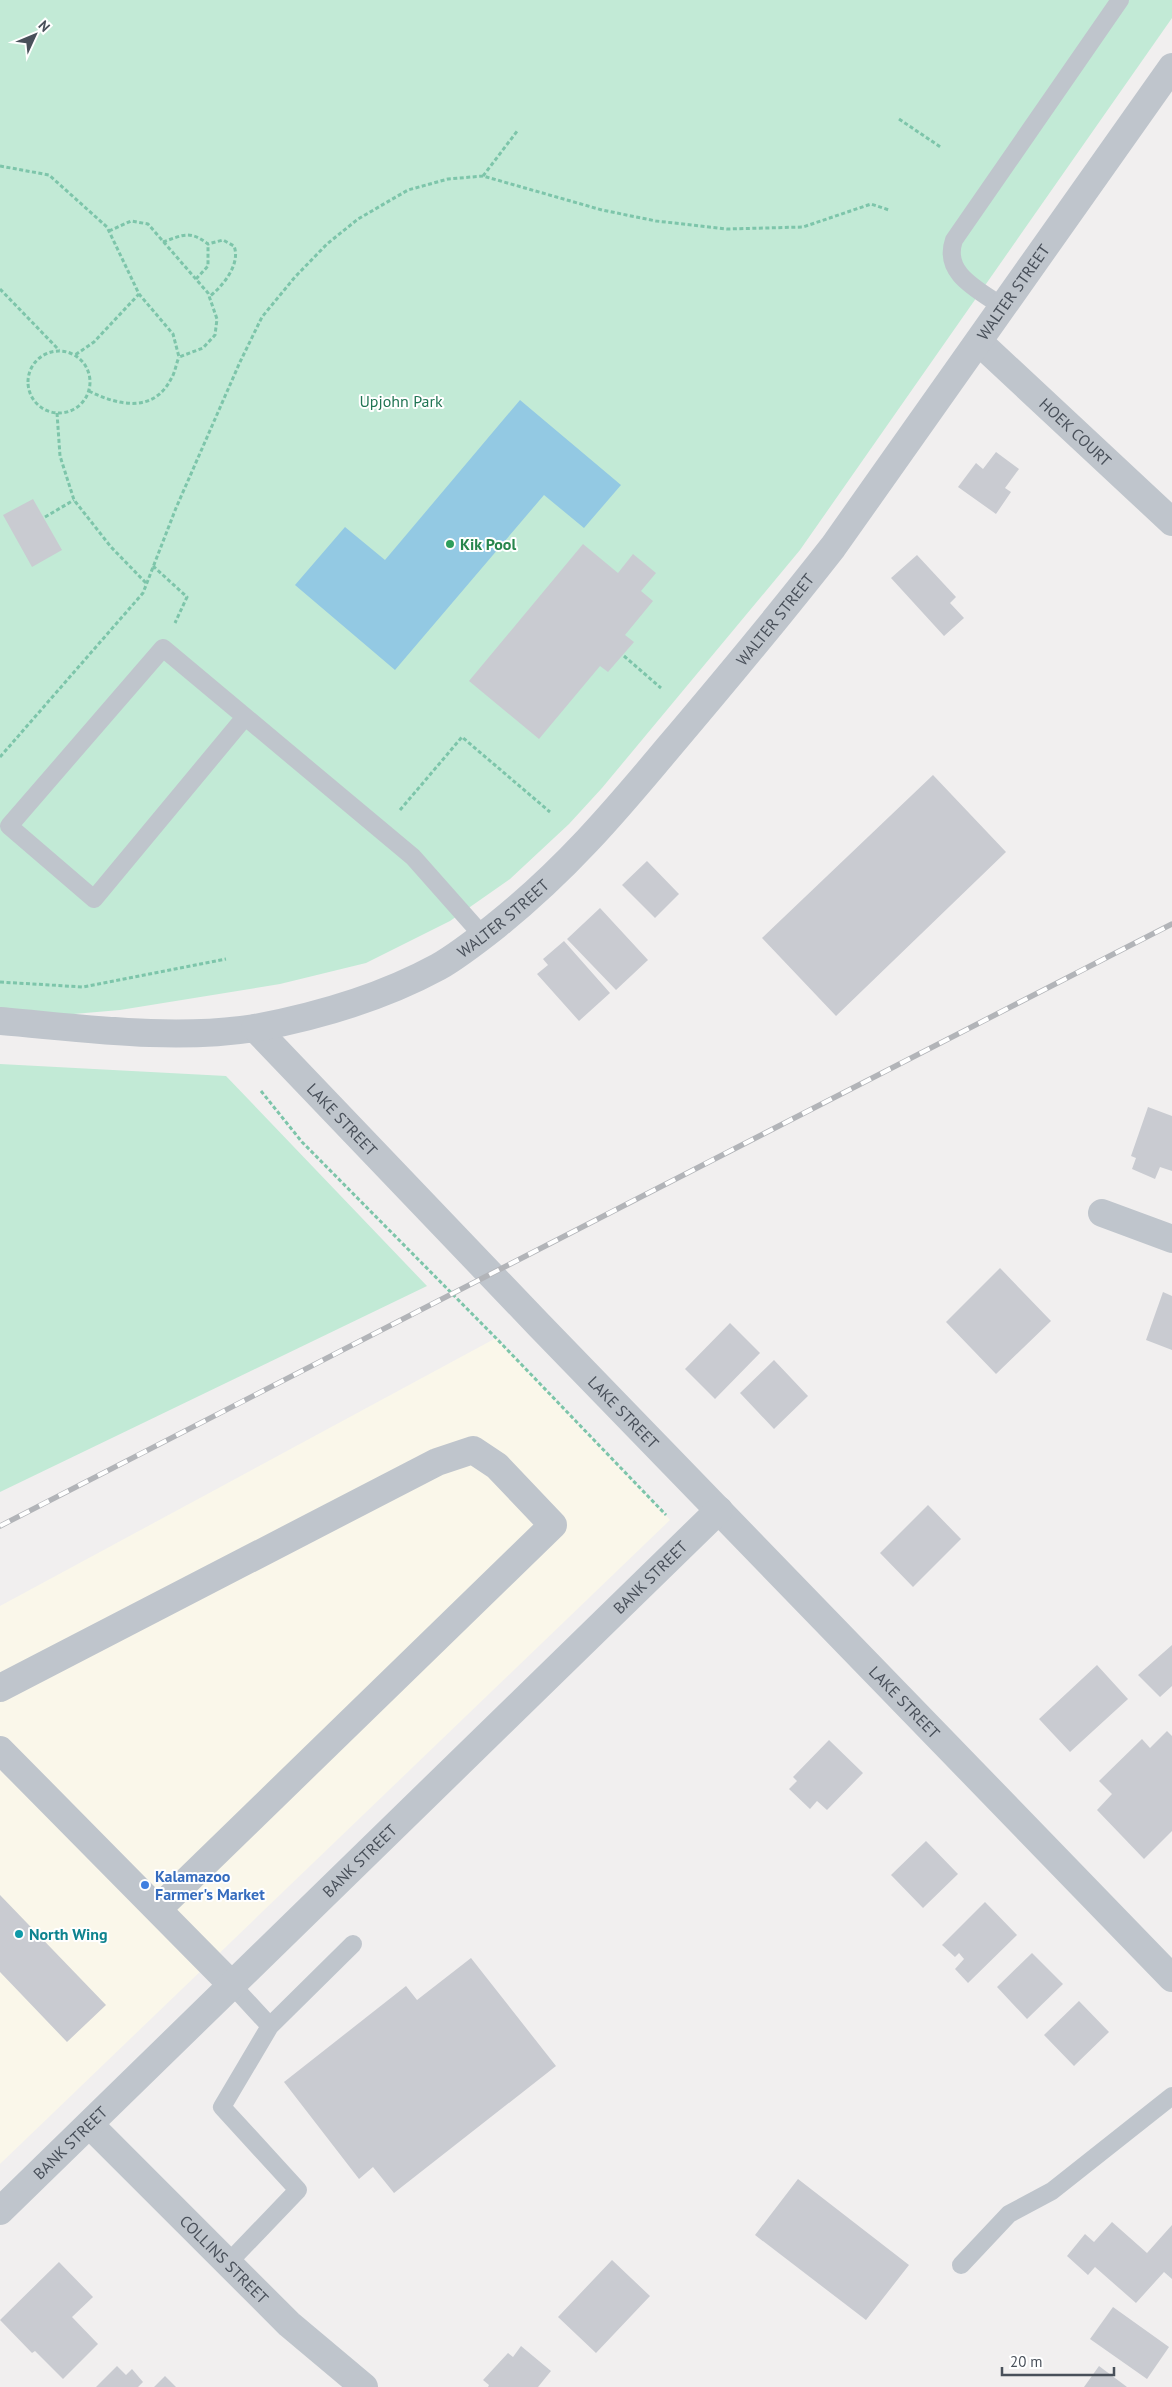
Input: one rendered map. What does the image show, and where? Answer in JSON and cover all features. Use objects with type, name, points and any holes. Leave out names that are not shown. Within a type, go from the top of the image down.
[{"type":"street","name":"WALTER STREET","points":[[255,1028],[296,1020],[347,1006],[400,985],[440,966],[483,936],[534,895],[583,848],[774,622],[833,547],[1172,67]]},
{"type":"street","name":"HOEK COURT","points":[[979,342],[1172,522]]},
{"type":"street","points":[[0,1022],[172,1032],[224,1032],[255,1028]]},
{"type":"street","name":"LAKE STREET","points":[[255,1028],[1172,1978]]},
{"type":"street","points":[[1102,1212],[1172,1239]]},
{"type":"street","points":[[0,1688],[438,1462],[473,1450],[497,1466],[552,1525],[158,1909]]},
{"type":"street","name":"BANK STREET","points":[[0,2212],[719,1510]]},
{"type":"street","points":[[0,1750],[232,1985]]},
{"type":"street","name":"COLLINS STREET","points":[[90,2125],[289,2324],[364,2387]]},
{"type":"lane","points":[[1003,307],[968,282],[952,264],[951,250],[954,240],[1120,0]]},
{"type":"lane","points":[[245,717],[94,899],[9,826],[163,648],[413,857],[483,936]]},
{"type":"lane","points":[[228,2263],[298,2190],[222,2107],[270,2026],[353,1944]]},
{"type":"lane","points":[[232,1985],[270,2026]]},
{"type":"lane","points":[[961,2265],[1009,2214],[1052,2191],[1172,2096]]},
{"type":"path","points":[[899,119],[942,148]]},
{"type":"path","points":[[483,176],[518,130]]},
{"type":"path","points":[[0,166],[48,175],[109,231],[139,294],[173,334],[179,357],[171,380],[154,399],[130,405],[110,402],[89,391]]},
{"type":"path","points":[[0,757],[143,593],[176,508],[240,362],[262,317],[327,244],[358,219],[408,190],[448,179],[483,176],[602,210],[656,221],[727,229],[803,226],[871,204],[888,210]]},
{"type":"path","points":[[109,231],[131,221],[148,224],[196,279],[209,297],[217,318],[215,335],[203,348],[179,357]]},
{"type":"path","points":[[163,242],[188,233],[199,237],[208,244]]},
{"type":"path","points":[[208,244],[223,240],[234,246],[237,255],[235,262],[219,289],[209,297]]},
{"type":"path","points":[[196,279],[208,266],[208,244]]},
{"type":"path","points":[[0,289],[59,350],[75,355],[88,371],[89,391],[77,408],[57,413],[38,406],[31,397],[27,377],[30,367],[37,359],[45,353],[59,350]]},
{"type":"path","points":[[75,355],[94,342],[139,294]]},
{"type":"path","points":[[57,413],[60,456],[74,500],[111,547],[146,584]]},
{"type":"path","points":[[45,517],[74,500]]},
{"type":"path","points":[[153,566],[187,597],[163,648]]},
{"type":"path","points":[[624,656],[661,688]]},
{"type":"path","points":[[382,831],[462,737],[550,812]]},
{"type":"path","points":[[0,982],[83,987],[226,959]]},
{"type":"path","points":[[261,1091],[302,1142],[496,1338],[670,1520]]},
{"type":"shaded area","name":"Kalamazoo Farmer's Market","points":[[496,1338],[670,1520],[0,2164],[0,1606]]},
{"type":"green space","name":"Upjohn Park","points":[[0,0],[1172,0],[1172,18],[800,550],[602,788],[569,824],[510,879],[450,921],[366,963],[280,984],[120,1010],[62,1015],[0,1008]]},
{"type":"green space","points":[[0,1064],[226,1076],[427,1286],[0,1492]]},
{"type":"water","name":"Kik Pool","points":[[520,400],[621,485],[584,528],[544,495],[395,670],[295,585],[345,527],[385,560]]},
{"type":"building","points":[[996,452],[1019,469],[1005,488],[1011,492],[996,514],[958,487],[976,463],[983,469]]},
{"type":"building","points":[[33,499],[62,550],[32,567],[3,515]]},
{"type":"building","points":[[583,544],[618,573],[633,554],[656,573],[641,591],[653,601],[625,635],[634,642],[608,672],[600,666],[539,739],[469,681]]},
{"type":"building","points":[[917,555],[956,597],[950,603],[964,618],[944,636],[891,578]]},
{"type":"building","points":[[933,775],[1006,852],[836,1016],[762,938]]},
{"type":"building","points":[[647,861],[679,894],[655,918],[622,885]]},
{"type":"building","points":[[600,908],[648,960],[616,990],[567,939]]},
{"type":"building","points":[[564,941],[610,993],[579,1021],[537,974],[548,965],[543,959]]},
{"type":"building","points":[[1148,1107],[1172,1116],[1172,1171],[1160,1167],[1155,1179],[1132,1169],[1136,1158],[1131,1156]]},
{"type":"building","points":[[1000,1268],[1051,1321],[996,1374],[946,1322]]},
{"type":"building","points":[[1163,1292],[1172,1296],[1172,1350],[1146,1340]]},
{"type":"building","points":[[730,1323],[760,1353],[715,1399],[685,1369]]},
{"type":"building","points":[[774,1360],[808,1396],[774,1429],[740,1393]]},
{"type":"building","points":[[928,1505],[961,1539],[913,1587],[880,1553]]},
{"type":"building","points":[[1172,1645],[1172,1686],[1160,1697],[1138,1675]]},
{"type":"building","points":[[1097,1665],[1128,1699],[1070,1752],[1039,1719]]},
{"type":"building","points":[[1167,1731],[1172,1736],[1172,1831],[1144,1859],[1097,1810],[1112,1794],[1099,1781],[1142,1739],[1150,1748]]},
{"type":"building","points":[[829,1740],[863,1773],[827,1810],[817,1801],[810,1809],[789,1789],[797,1781],[793,1777]]},
{"type":"building","points":[[926,1841],[958,1874],[923,1908],[891,1875]]},
{"type":"building","name":"North Wing","points":[[0,1895],[106,2005],[67,2042],[0,1972]]},
{"type":"building","points":[[985,1902],[1017,1935],[968,1983],[955,1969],[964,1959],[959,1953],[955,1957],[942,1945]]},
{"type":"building","points":[[1032,1953],[1063,1984],[1027,2019],[997,1987]]},
{"type":"building","points":[[471,1958],[556,2066],[394,2193],[373,2167],[359,2179],[284,2082],[406,1986],[417,2000]]},
{"type":"building","points":[[1079,2001],[1109,2032],[1074,2066],[1044,2035]]},
{"type":"building","points":[[798,2179],[909,2265],[866,2320],[755,2235]]},
{"type":"building","points":[[1112,2222],[1147,2253],[1172,2225],[1172,2279],[1164,2272],[1136,2303],[1095,2267],[1088,2275],[1067,2256],[1085,2234],[1094,2242]]},
{"type":"building","points":[[612,2260],[650,2296],[596,2353],[558,2317]]},
{"type":"building","points":[[59,2262],[93,2297],[72,2317],[98,2344],[63,2379],[35,2351],[32,2353],[0,2320]]},
{"type":"building","points":[[1113,2307],[1169,2347],[1147,2379],[1090,2339]]},
{"type":"building","points":[[521,2346],[551,2371],[538,2387],[488,2387],[489,2385],[483,2380],[508,2353],[513,2357]]},
{"type":"building","points":[[117,2366],[126,2375],[132,2369],[143,2382],[138,2387],[96,2387]]},
{"type":"building","points":[[1099,2366],[1127,2387],[1084,2387]]},
{"type":"building","points":[[165,2376],[176,2387],[154,2387]]},
{"type":"railway","points":[[0,1526],[1172,924]]},
{"type":"place","name":"Kik Pool","points":[[450,544]]},
{"type":"place","name":"Kalamazoo Farmer's Market","points":[[145,1885]]},
{"type":"place","name":"North Wing","points":[[19,1934]]}]
